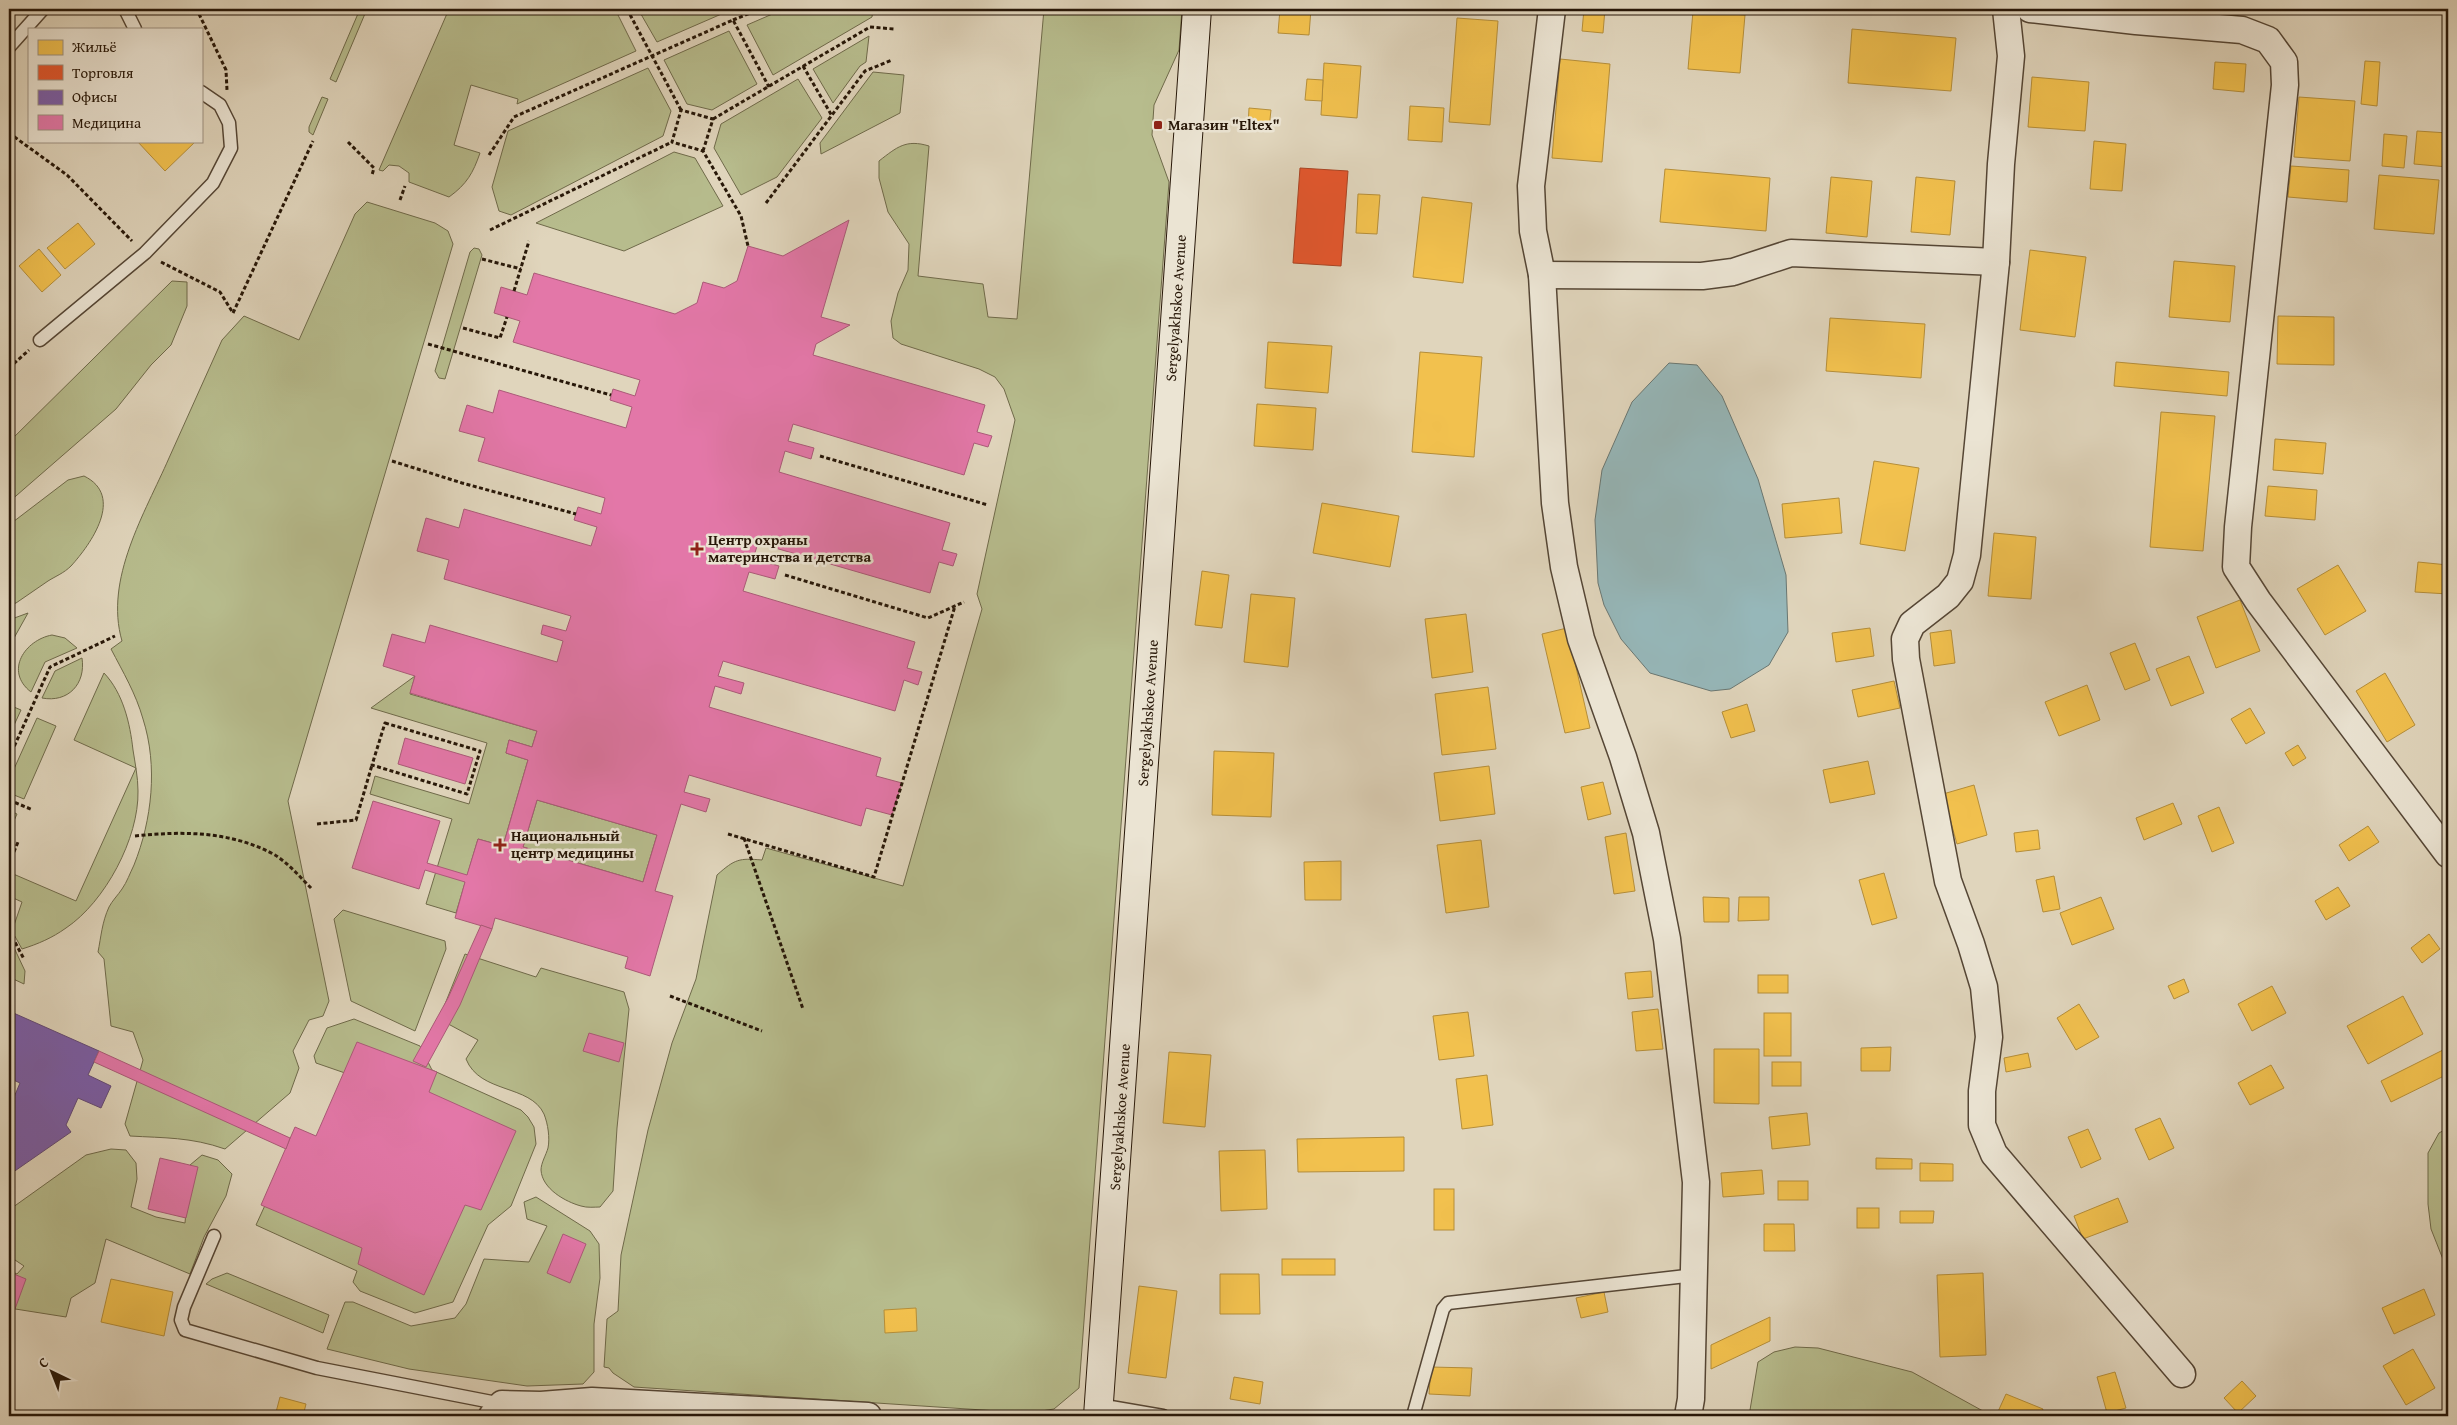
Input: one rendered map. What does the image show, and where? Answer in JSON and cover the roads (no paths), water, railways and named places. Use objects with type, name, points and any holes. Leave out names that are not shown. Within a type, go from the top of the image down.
[{"type":"main road","name":"Sergelyakhskoe Avenue","points":[[1099,1411],[1197,9]]},
{"type":"street","points":[[1552,9],[1531,186],[1533,230],[1542,274],[1555,503],[1564,567],[1581,639],[1623,757],[1646,833],[1667,939],[1696,1182],[1691,1399],[1688,1416]]},
{"type":"street","points":[[2006,9],[2011,56],[2001,164],[1996,262],[1967,555],[1960,581],[1948,596],[1912,624],[1905,639],[1906,659],[1948,881],[1971,944],[1984,987],[1989,1037],[1982,1091],[1982,1125],[1994,1154],[2182,1374]]},
{"type":"street","points":[[2030,9],[2242,30],[2268,40],[2284,62],[2285,85],[2238,527],[2236,567],[2258,601],[2448,854]]},
{"type":"street","points":[[1542,274],[1702,276],[1733,272],[1791,253],[1996,262]]},
{"type":"street","points":[[497,1410],[540,1410],[592,1401],[868,1416]]},
{"type":"lane","points":[[9,47],[43,9]]},
{"type":"lane","points":[[125,9],[134,28]]},
{"type":"lane","points":[[40,340],[145,253],[212,183],[231,148],[229,123],[220,105],[202,93]]},
{"type":"lane","points":[[214,1236],[184,1307],[181,1320],[185,1330],[317,1368],[497,1410]]},
{"type":"lane","points":[[1413,1416],[1442,1309],[1448,1303],[1695,1275]]},
{"type":"lane","points":[[1099,1411],[1163,1416]]},
{"type":"water","points":[[1669,363],[1697,365],[1722,396],[1758,479],[1786,575],[1788,632],[1769,665],[1730,689],[1711,691],[1650,673],[1621,639],[1604,605],[1598,583],[1595,520],[1602,470],[1632,402]]},
{"type":"place","name":"Магазин \"Eltex\"","points":[[1158,125]]},
{"type":"place","name":"Центр охраны материнства и детства","points":[[697,549]]},
{"type":"place","name":"Национальный центр медицины","points":[[500,845]]}]
